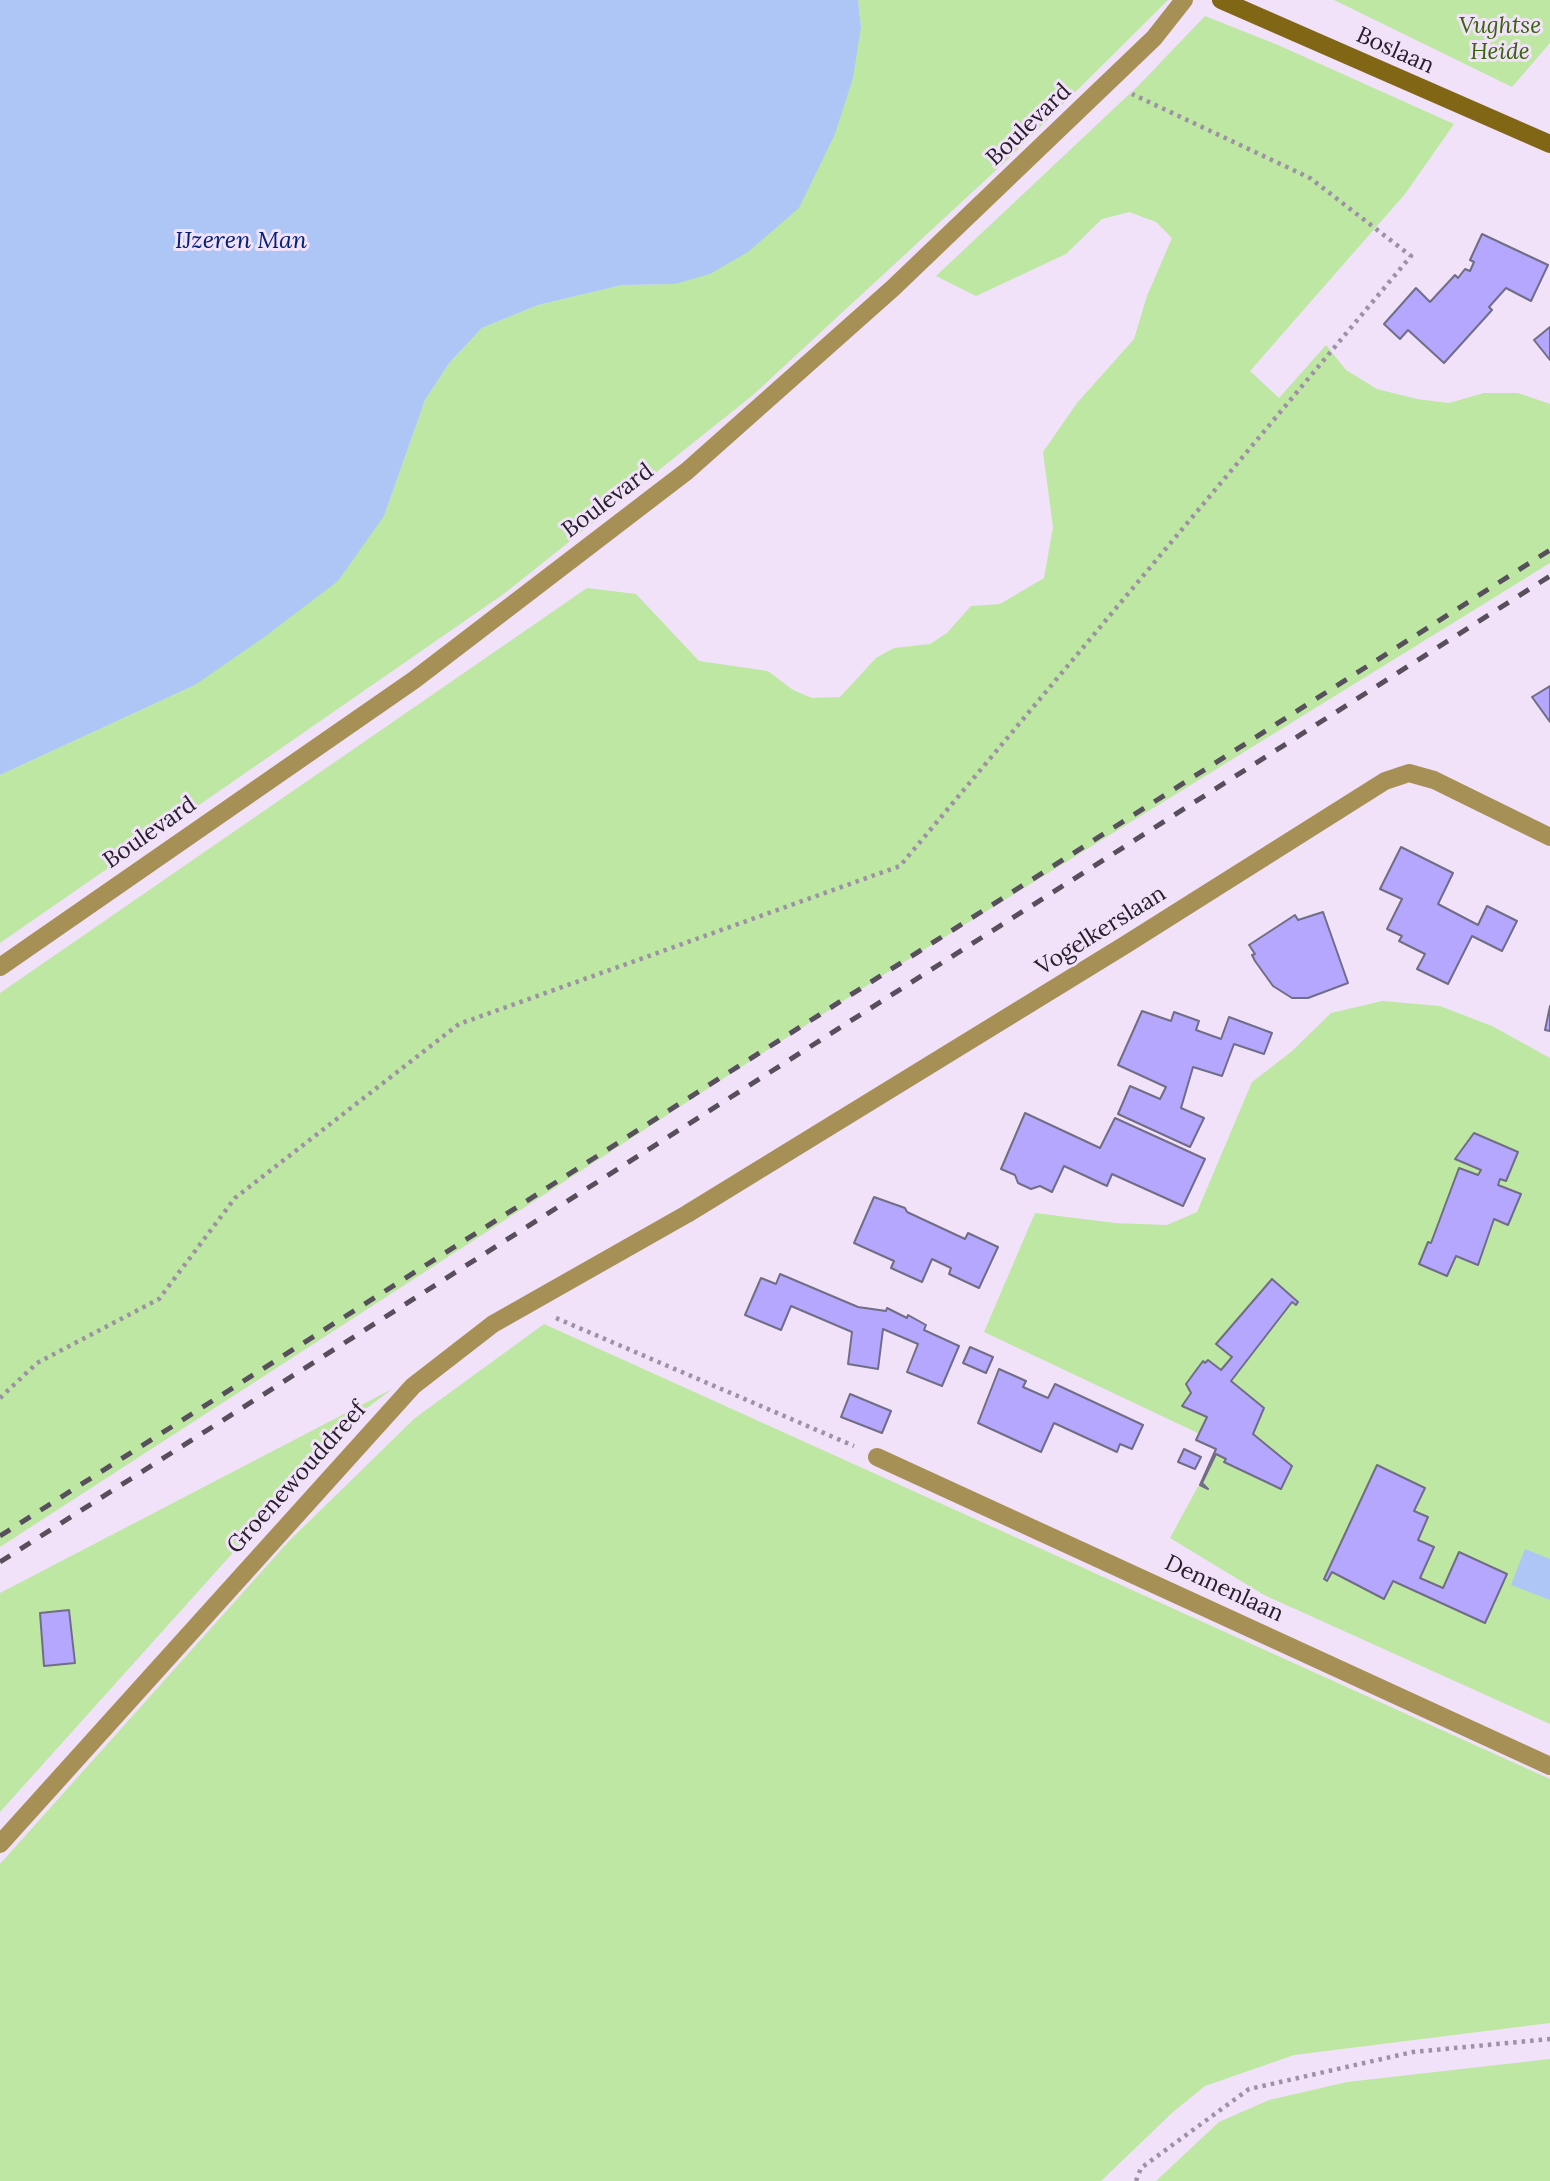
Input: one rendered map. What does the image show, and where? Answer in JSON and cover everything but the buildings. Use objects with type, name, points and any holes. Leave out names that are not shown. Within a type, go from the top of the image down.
[{"type":"main road","name":"Boslaan","points":[[1221,0],[1550,144]]},
{"type":"street","name":"Boulevard","points":[[0,967],[414,680],[687,471],[893,288],[1109,83],[1154,38],[1184,0]]},
{"type":"street","name":"Vogelkerslaan","points":[[687,1214],[1125,945],[1385,781],[1409,773],[1434,780],[1550,837]]},
{"type":"street","name":"Groenewouddreef","points":[[0,1843],[413,1386],[493,1324],[687,1214]]},
{"type":"street","name":"Dennenlaan","points":[[877,1457],[1550,1766]]},
{"type":"path","points":[[0,1398],[37,1363],[159,1299],[235,1198],[459,1024],[901,866],[1411,256],[1310,178],[1109,83]]},
{"type":"path","points":[[527,1306],[877,1457]]},
{"type":"path","points":[[1136,2181],[1141,2168],[1249,2089],[1413,2052],[1550,2039]]},
{"type":"green space","points":[[858,0],[1168,0],[1006,161],[753,395],[505,593],[0,943],[0,775],[195,685],[384,516],[425,400],[450,362],[482,328],[538,305],[622,285],[675,284],[861,27]]},
{"type":"green space","name":"Vughtse Heide","points":[[1334,0],[1550,0],[1550,43],[1512,87]]},
{"type":"green space","points":[[1205,16],[1278,45],[1454,124],[1405,194],[1250,371],[1279,398],[1326,345],[1346,370],[1377,389],[1417,399],[1449,403],[1484,393],[1518,393],[1550,404],[1550,563],[888,972],[0,1547],[0,993],[587,588],[636,594],[699,661],[768,671],[793,690],[812,698],[840,697],[876,658],[894,648],[930,644],[947,633],[971,606],[1000,604],[1044,578],[1053,527],[1043,452],[1077,403],[1134,339],[1147,296],[1172,238],[1156,222],[1129,212],[1102,219],[1066,254],[976,296],[936,276],[1139,85]]},
{"type":"green space","points":[[1382,1001],[1440,1006],[1492,1026],[1550,1058],[1550,1724],[1264,1595],[1170,1538],[1221,1444],[984,1332],[1035,1213],[1115,1223],[1167,1225],[1197,1212],[1252,1082],[1291,1052],[1331,1013]]},
{"type":"green space","points":[[544,1324],[1550,1779],[1550,2023],[1294,2055],[1205,2086],[1173,2112],[1101,2181],[0,2181],[0,1864],[289,1541],[415,1418]]},
{"type":"green space","points":[[392,1389],[354,1418],[0,1812],[0,1593]]},
{"type":"green space","points":[[1550,2059],[1550,2181],[1156,2181],[1219,2122],[1269,2100],[1347,2082]]},
{"type":"water","name":"IJzeren Man","points":[[0,0],[858,0],[861,27],[853,78],[835,134],[799,208],[748,252],[710,274],[675,284],[622,285],[538,305],[482,328],[450,362],[425,400],[384,516],[338,581],[195,685],[0,775]]},
{"type":"water","points":[[1525,1549],[1550,1559],[1550,1600],[1511,1585]]},
{"type":"railway","points":[[0,1536],[1550,550]]},
{"type":"railway","points":[[0,1562],[1550,576]]}]
